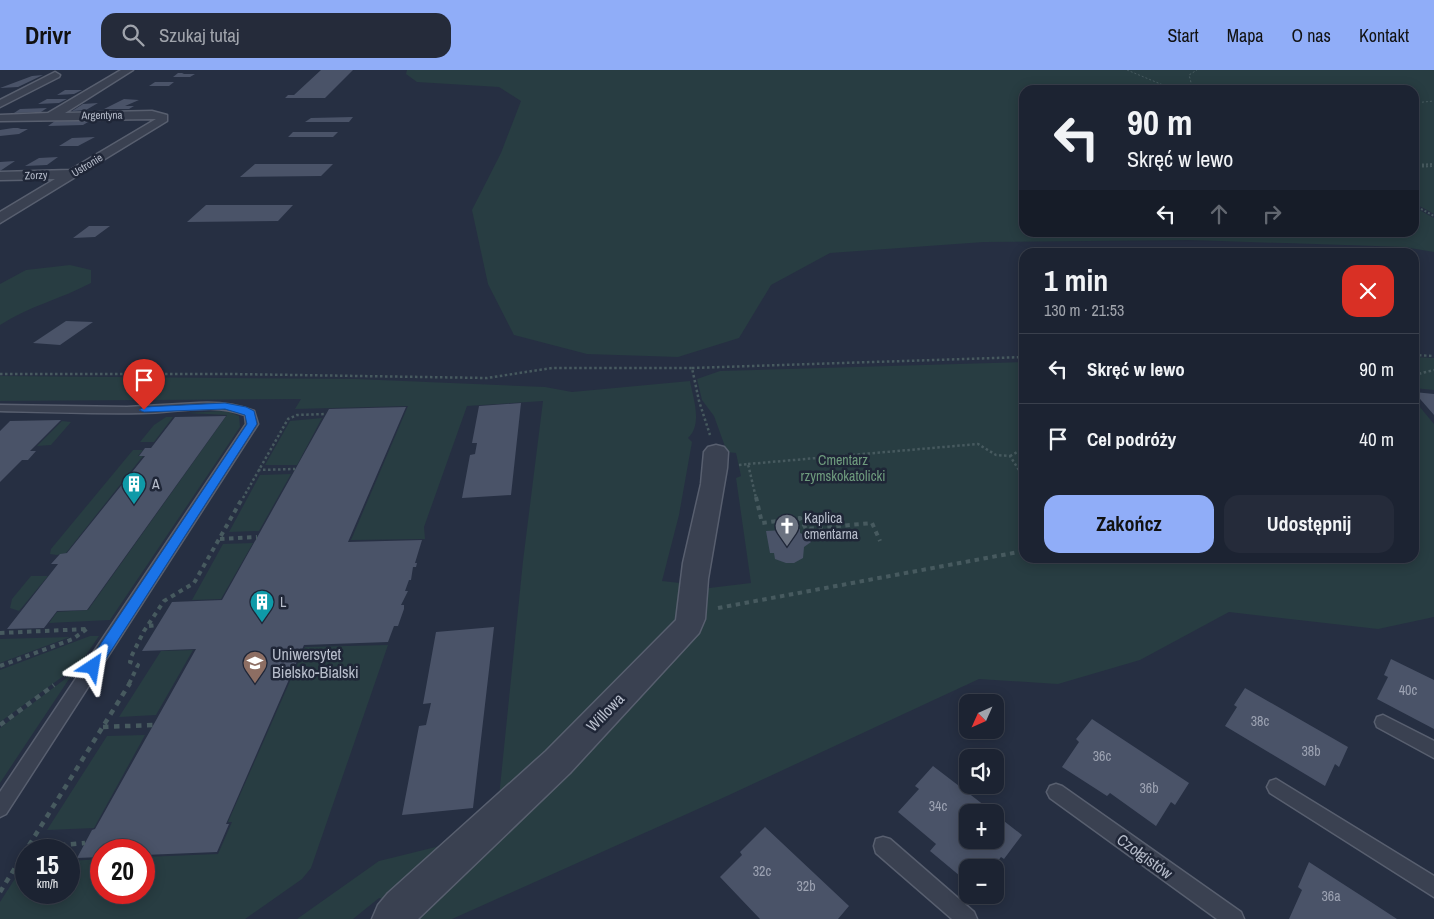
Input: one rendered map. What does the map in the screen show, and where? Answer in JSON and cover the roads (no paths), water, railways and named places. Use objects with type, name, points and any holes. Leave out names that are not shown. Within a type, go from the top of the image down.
[{"type":"street","name":"Argentyna","points":[[51,116],[128,70]]},
{"type":"street","points":[[0,104],[55,75]]},
{"type":"street","name":"Argentyna","points":[[0,118],[152,114]]},
{"type":"street","name":"Ustronie","points":[[0,218],[163,119],[163,117],[152,114]]},
{"type":"street","name":"Zorzy","points":[[0,176],[73,174]]},
{"type":"street","name":"Willowa","points":[[392,919],[402,907],[558,762],[684,633],[693,613],[694,579],[716,459]]},
{"type":"lane","points":[[0,408],[144,410],[225,406],[242,409],[250,413],[252,418],[252,424],[222,472],[0,808]]},
{"type":"lane","points":[[1382,722],[1434,750]]},
{"type":"lane","points":[[1276,787],[1434,887]]},
{"type":"lane","name":"Czołgistów","points":[[1056,792],[1234,919]]},
{"type":"lane","points":[[883,846],[968,919]]},
{"type":"place","name":"A","points":[[134,505]]},
{"type":"place","name":"Kaplica cmentarna","points":[[787,547]]},
{"type":"place","name":"L","points":[[262,623]]},
{"type":"place","name":"Uniwersytet Bielsko-Bialski","points":[[255,684]]},
{"type":"park label","name":"Cmentarz rzymskokatolicki","points":[[843,468]]}]
